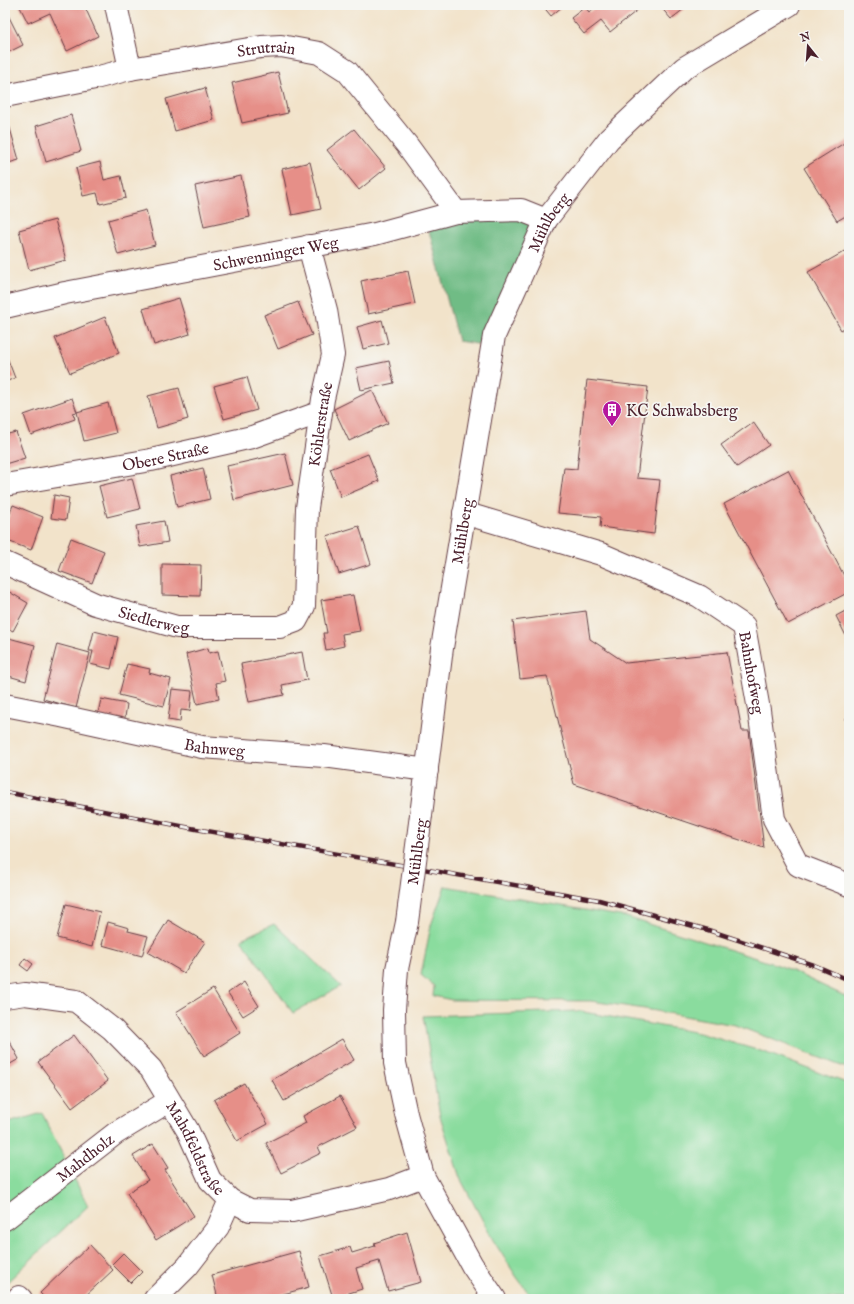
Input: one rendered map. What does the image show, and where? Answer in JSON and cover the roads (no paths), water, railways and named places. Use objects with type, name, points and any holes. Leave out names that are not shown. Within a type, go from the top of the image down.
[{"type":"street","points":[[116,5],[130,69]]},
{"type":"street","name":"Mühlberg","points":[[496,1299],[472,1265],[423,1176],[406,1114],[395,1063],[394,1010],[397,969],[407,922],[442,648],[494,336],[546,220],[609,138],[684,68],[789,5]]},
{"type":"street","name":"Strutrain","points":[[5,96],[95,78],[130,69],[216,54],[281,46],[319,53],[347,71],[407,145],[456,212]]},
{"type":"street","name":"Schwenninger Weg","points":[[5,307],[65,293],[375,234],[456,212],[521,210],[546,220]]},
{"type":"street","name":"Köhlerstraße","points":[[304,606],[307,508],[321,412],[332,355],[326,310],[309,246]]},
{"type":"street","name":"Obere Straße","points":[[5,485],[151,460],[244,439],[321,412]]},
{"type":"street","name":"Bahnhofweg","points":[[464,513],[600,554],[699,596],[744,626],[774,819],[798,865],[849,885]]},
{"type":"street","name":"Siedlerweg","points":[[5,564],[95,604],[177,627],[280,627],[296,621],[304,606]]},
{"type":"street","name":"Bahnweg","points":[[5,705],[202,747],[324,756],[427,770]]},
{"type":"street","name":"Mahdfeldstraße","points":[[5,997],[25,994],[76,1001],[112,1029],[151,1069],[188,1131],[210,1180],[230,1200],[250,1210],[292,1211],[388,1189],[423,1176]]},
{"type":"street","name":"Mahdholz","points":[[5,1219],[116,1133],[169,1101]]},
{"type":"street","points":[[155,1299],[187,1267],[218,1227],[230,1200]]},
{"type":"railway","points":[[5,792],[196,829],[599,900],[708,930],[814,965],[849,980]]},
{"type":"place","name":"KC Schwabsberg","points":[[612,427]]}]
